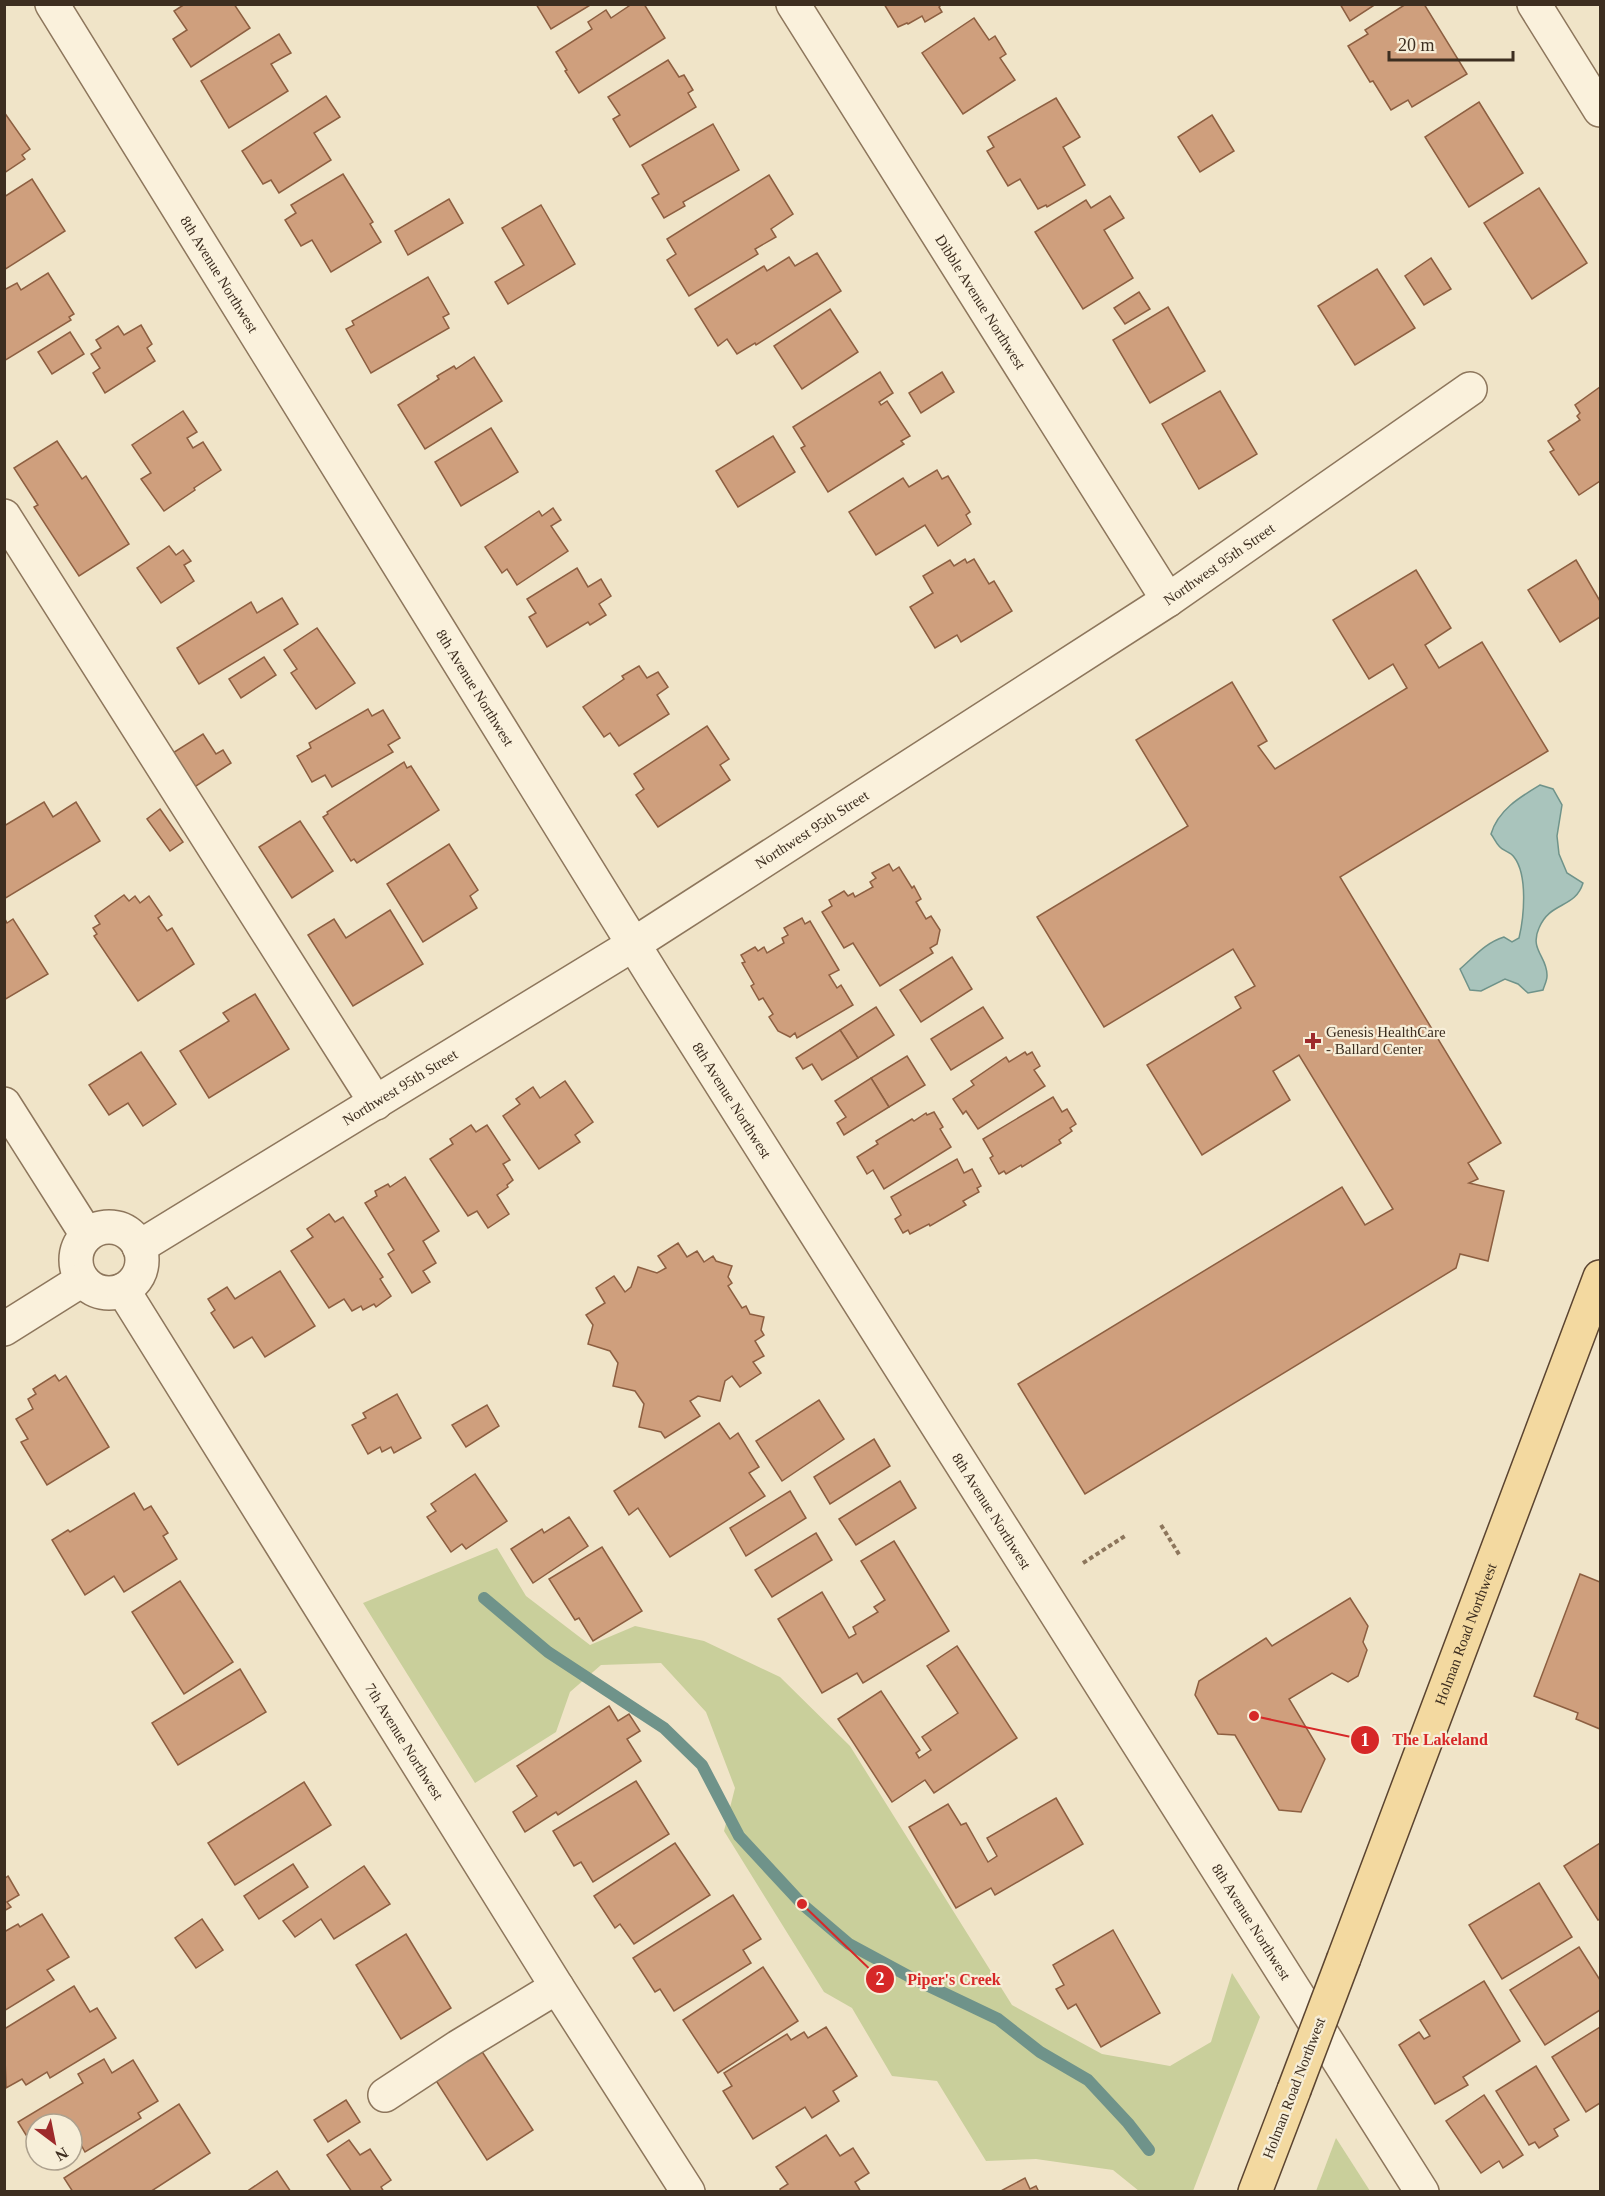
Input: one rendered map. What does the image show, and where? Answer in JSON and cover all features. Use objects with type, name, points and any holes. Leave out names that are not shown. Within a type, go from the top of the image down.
[{"type":"main road","name":"Holman Road Northwest","points":[[1254,2192],[1600,1277]]},
{"type":"street","name":"8th Avenue Northwest","points":[[51,4],[634,944],[1422,2192]]},
{"type":"street","name":"Dibble Avenue Northwest","points":[[793,4],[1168,600]]},
{"type":"street","points":[[1534,4],[1600,110]]},
{"type":"street","name":"Northwest 95th Street","points":[[139,1247],[634,944],[1168,600],[1470,389]]},
{"type":"street","points":[[4,516],[376,1103]]},
{"type":"street","points":[[4,1104],[87,1235]]},
{"type":"street","points":[[108,1227],[120,1229],[130,1234],[139,1247],[142,1265],[138,1276],[123,1290],[113,1293],[92,1290],[82,1280],[75,1264],[80,1243],[87,1235],[98,1229],[108,1227]]},
{"type":"street","points":[[4,1329],[82,1280]]},
{"type":"street","name":"7th Avenue Northwest","points":[[123,1290],[557,1987],[688,2192]]},
{"type":"street","points":[[385,2095],[458,2047],[557,1987]]},
{"type":"path","points":[[1161,1525],[1180,1556]]},
{"type":"path","points":[[1083,1563],[1125,1536]]},
{"type":"green space","points":[[497,1548],[526,1596],[590,1645],[635,1626],[704,1641],[780,1677],[850,1746],[1012,2005],[1102,2054],[1170,2066],[1211,2042],[1232,1973],[1260,2017],[1193,2191],[1139,2191],[1113,2170],[1036,2159],[986,2161],[937,2081],[892,2076],[852,2008],[824,1992],[724,1831],[735,1788],[706,1712],[661,1663],[601,1665],[570,1692],[556,1732],[475,1783],[363,1603]]},
{"type":"green space","points":[[1336,2138],[1370,2191],[1316,2191]]},
{"type":"water","points":[[1540,785],[1553,789],[1562,805],[1557,836],[1559,854],[1567,873],[1583,883],[1574,897],[1549,913],[1539,928],[1537,948],[1547,969],[1543,990],[1528,993],[1518,984],[1505,979],[1481,991],[1470,990],[1460,969],[1491,943],[1504,937],[1512,942],[1519,938],[1522,919],[1524,896],[1521,874],[1513,855],[1498,845],[1491,834],[1494,825],[1504,811]]},
{"type":"building","points":[[185,4],[234,4],[250,28],[191,67],[173,39],[187,30],[174,11]]},
{"type":"building","points":[[536,4],[592,4],[551,29]]},
{"type":"building","points":[[632,4],[644,4],[665,38],[579,93],[556,52],[592,29],[588,22],[606,10],[611,18]]},
{"type":"building","points":[[884,4],[942,4],[939,7],[942,12],[925,22],[922,16],[898,27]]},
{"type":"building","points":[[1340,4],[1376,4],[1350,21]]},
{"type":"building","points":[[1406,4],[1424,4],[1467,74],[1412,107],[1408,100],[1391,110],[1373,81],[1370,82],[1348,46],[1368,34],[1365,30]]},
{"type":"building","points":[[974,18],[989,40],[995,36],[1006,54],[1000,58],[1015,80],[963,114],[922,53]]},
{"type":"building","points":[[279,34],[291,53],[271,64],[288,91],[229,128],[201,81]]},
{"type":"building","points":[[668,60],[679,77],[684,75],[693,90],[688,93],[696,107],[630,147],[613,119],[620,115],[608,97]]},
{"type":"building","points":[[326,96],[340,117],[314,133],[331,160],[279,193],[271,180],[263,184],[242,151]]},
{"type":"building","points":[[1056,98],[1080,137],[1063,147],[1085,185],[1047,207],[1046,205],[1038,209],[1020,179],[1008,186],[987,151],[994,147],[988,137]]},
{"type":"building","points":[[1479,102],[1523,173],[1469,207],[1425,137]]},
{"type":"building","points":[[4,112],[30,149],[22,155],[25,159],[4,173]]},
{"type":"building","points":[[1212,115],[1234,151],[1200,172],[1178,137]]},
{"type":"building","points":[[713,124],[739,170],[683,202],[685,206],[664,218],[652,198],[659,194],[642,165]]},
{"type":"building","points":[[343,174],[373,222],[370,224],[381,242],[331,272],[312,240],[301,246],[285,220],[296,213],[291,205]]},
{"type":"building","points":[[769,175],[793,214],[771,229],[776,237],[755,249],[758,254],[689,296],[667,260],[676,254],[667,239]]},
{"type":"building","points":[[32,179],[65,231],[4,270],[4,197]]},
{"type":"building","points":[[1539,188],[1587,263],[1532,299],[1484,223]]},
{"type":"building","points":[[1110,196],[1124,218],[1104,230],[1133,278],[1083,309],[1035,232],[1086,200],[1091,208]]},
{"type":"building","points":[[449,199],[463,223],[408,255],[395,231]]},
{"type":"building","points":[[541,205],[575,264],[508,304],[495,282],[524,265],[502,228]]},
{"type":"building","points":[[817,253],[841,291],[756,345],[755,343],[737,354],[727,339],[718,346],[695,309],[764,266],[767,271],[789,257],[795,266]]},
{"type":"building","points":[[1431,258],[1451,289],[1424,305],[1405,276]]},
{"type":"building","points":[[1377,269],[1415,328],[1355,365],[1318,306]]},
{"type":"building","points":[[48,273],[74,314],[69,317],[71,320],[4,361],[4,290],[17,283],[21,290]]},
{"type":"building","points":[[428,277],[449,314],[443,317],[449,328],[371,373],[346,329],[354,325],[352,321]]},
{"type":"building","points":[[1139,292],[1150,309],[1125,324],[1114,308]]},
{"type":"building","points":[[1168,307],[1205,371],[1150,403],[1113,340]]},
{"type":"building","points":[[830,309],[858,352],[802,389],[774,346]]},
{"type":"building","points":[[141,325],[152,344],[147,348],[155,361],[105,393],[93,373],[100,368],[91,354],[101,348],[96,340],[118,326],[124,335]]},
{"type":"building","points":[[70,332],[84,354],[52,374],[38,352]]},
{"type":"building","points":[[474,357],[502,401],[425,449],[398,405],[439,379],[437,376],[454,366],[456,369]]},
{"type":"building","points":[[880,372],[893,393],[879,402],[881,405],[887,401],[910,436],[901,441],[904,444],[828,492],[801,448],[805,446],[793,427]]},
{"type":"building","points":[[942,372],[954,392],[921,413],[909,393]]},
{"type":"building","points":[[1600,387],[1600,481],[1579,495],[1550,452],[1554,450],[1548,441],[1580,420],[1577,416],[1580,413],[1575,405]]},
{"type":"building","points":[[1220,391],[1257,454],[1199,489],[1162,424]]},
{"type":"building","points":[[183,411],[197,432],[187,438],[193,448],[203,442],[221,470],[164,511],[141,479],[151,473],[132,445]]},
{"type":"building","points":[[491,428],[518,472],[461,506],[435,462]]},
{"type":"building","points":[[773,436],[795,472],[738,507],[716,471]]},
{"type":"building","points":[[57,441],[82,479],[86,476],[129,544],[79,576],[34,507],[38,505],[14,468]]},
{"type":"building","points":[[937,470],[942,479],[948,476],[970,512],[966,515],[971,524],[938,546],[925,525],[876,555],[849,512],[903,478],[909,487]]},
{"type":"building","points":[[553,508],[561,520],[551,526],[568,551],[517,585],[507,569],[502,573],[485,547],[539,511],[542,516]]},
{"type":"building","points":[[169,546],[176,555],[183,550],[191,561],[184,565],[194,581],[161,603],[137,568]]},
{"type":"building","points":[[965,559],[967,563],[974,559],[989,584],[994,581],[1012,611],[961,642],[957,635],[935,648],[910,607],[933,593],[923,576],[950,560],[954,566]]},
{"type":"building","points":[[1576,560],[1600,601],[1600,617],[1560,642],[1528,590]]},
{"type":"building","points":[[577,568],[588,587],[601,579],[611,596],[599,604],[606,615],[590,625],[588,622],[547,647],[529,617],[536,613],[527,599]]},
{"type":"building","name":"Genesis HealthCare - Ballard Center","points":[[1416,570],[1451,628],[1425,645],[1439,668],[1482,642],[1548,751],[1340,877],[1501,1143],[1468,1163],[1478,1179],[1469,1183],[1504,1191],[1488,1261],[1460,1254],[1456,1268],[1085,1494],[1018,1384],[1342,1187],[1365,1225],[1393,1209],[1299,1055],[1273,1071],[1290,1100],[1202,1155],[1147,1065],[1241,1008],[1235,997],[1255,986],[1233,949],[1104,1027],[1037,917],[1188,826],[1136,740],[1232,682],[1267,741],[1258,746],[1275,769],[1407,688],[1393,664],[1369,679],[1333,620]]},
{"type":"building","points":[[282,598],[298,624],[199,684],[177,648],[251,602],[257,613]]},
{"type":"building","points":[[317,628],[355,683],[316,709],[291,673],[297,669],[284,650]]},
{"type":"building","points":[[264,657],[276,675],[241,698],[229,679]]},
{"type":"building","points":[[639,666],[647,678],[658,672],[668,687],[657,695],[669,714],[619,746],[610,733],[604,737],[583,707],[624,679],[622,676]]},
{"type":"building","points":[[368,709],[372,716],[383,710],[400,738],[388,745],[393,752],[332,787],[325,775],[312,782],[297,756],[311,748],[309,743]]},
{"type":"building","points":[[707,726],[729,759],[720,765],[730,780],[658,827],[636,795],[644,789],[634,774]]},
{"type":"building","points":[[203,734],[216,754],[223,750],[231,763],[190,790],[168,756]]},
{"type":"building","points":[[404,762],[407,768],[411,766],[439,810],[357,863],[354,859],[351,861],[323,817],[328,814],[327,812]]},
{"type":"building","points":[[44,802],[53,817],[76,802],[100,841],[4,899],[4,826]]},
{"type":"building","points":[[160,809],[183,842],[170,851],[147,819]]},
{"type":"building","points":[[300,821],[333,871],[292,898],[259,847]]},
{"type":"building","points":[[449,844],[478,890],[470,896],[477,908],[423,942],[387,884]]},
{"type":"building","points":[[889,864],[893,871],[899,867],[912,888],[914,886],[921,899],[916,902],[926,919],[931,916],[940,930],[937,944],[930,948],[933,953],[880,986],[853,943],[844,948],[822,912],[832,906],[829,900],[844,891],[848,896],[853,893],[855,897],[873,887],[870,882],[876,878],[872,873]]},
{"type":"building","points":[[124,895],[129,901],[135,896],[140,903],[149,896],[162,915],[158,918],[167,931],[172,928],[194,964],[138,1001],[94,936],[97,934],[93,928],[100,924],[95,916]]},
{"type":"building","points":[[390,910],[423,964],[353,1006],[308,935],[334,919],[346,938]]},
{"type":"building","points":[[802,918],[805,924],[810,921],[839,970],[829,975],[837,988],[841,985],[853,1005],[797,1038],[795,1033],[790,1037],[778,1031],[769,1017],[773,1014],[763,998],[759,1000],[751,986],[754,984],[742,963],[745,962],[741,955],[755,947],[758,951],[764,947],[767,953],[784,943],[782,938],[788,935],[784,928]]},
{"type":"building","points":[[5,919],[7,923],[13,919],[48,974],[4,1000]]},
{"type":"building","points":[[952,957],[972,989],[921,1022],[900,990]]},
{"type":"building","points":[[255,994],[289,1049],[209,1098],[180,1051],[229,1021],[223,1013]]},
{"type":"building","points":[[876,1007],[894,1035],[858,1058],[840,1030]]},
{"type":"building","points":[[983,1007],[1003,1038],[951,1070],[931,1039]]},
{"type":"building","points":[[840,1030],[858,1058],[822,1080],[812,1064],[803,1069],[796,1058]]},
{"type":"building","points":[[141,1052],[176,1104],[143,1126],[128,1103],[109,1115],[89,1085]]},
{"type":"building","points":[[1025,1052],[1027,1055],[1032,1052],[1040,1066],[1034,1070],[1045,1086],[978,1129],[966,1111],[963,1114],[953,1099],[974,1085],[971,1081],[1006,1057],[1009,1062]]},
{"type":"building","points":[[907,1056],[925,1085],[889,1107],[871,1078]]},
{"type":"building","points":[[871,1078],[889,1107],[844,1135],[837,1123],[846,1117],[835,1101]]},
{"type":"building","points":[[565,1081],[593,1122],[575,1135],[580,1142],[539,1169],[503,1116],[520,1104],[516,1099],[533,1087],[540,1098]]},
{"type":"building","points":[[1053,1097],[1062,1112],[1067,1109],[1076,1124],[1070,1128],[1072,1131],[1059,1140],[1061,1143],[1022,1167],[1021,1165],[1006,1174],[1004,1171],[999,1174],[990,1158],[993,1156],[983,1139]]},
{"type":"building","points":[[934,1112],[943,1127],[940,1129],[951,1147],[884,1189],[873,1170],[867,1174],[857,1157],[878,1144],[876,1141],[912,1119],[914,1121],[926,1113],[927,1115]]},
{"type":"building","points":[[471,1125],[476,1132],[487,1125],[510,1160],[503,1164],[513,1180],[497,1195],[509,1214],[488,1228],[477,1211],[468,1216],[430,1159],[453,1144],[450,1139]]},
{"type":"building","points":[[957,1159],[964,1173],[972,1169],[981,1186],[977,1188],[979,1192],[963,1201],[966,1205],[930,1226],[929,1224],[910,1234],[908,1230],[903,1233],[895,1219],[901,1215],[891,1197]]},
{"type":"building","points":[[405,1177],[439,1231],[423,1241],[436,1263],[423,1271],[430,1282],[412,1293],[388,1254],[394,1250],[365,1203],[377,1196],[375,1191],[388,1184],[390,1187]]},
{"type":"building","points":[[329,1214],[335,1222],[343,1217],[383,1277],[380,1279],[391,1296],[376,1307],[374,1304],[363,1310],[361,1306],[352,1311],[344,1299],[329,1308],[291,1251],[313,1237],[307,1229]]},
{"type":"building","points":[[678,1243],[687,1257],[697,1251],[704,1262],[713,1256],[716,1261],[732,1266],[728,1277],[732,1283],[728,1286],[742,1308],[746,1306],[750,1314],[764,1317],[761,1330],[764,1335],[755,1341],[764,1356],[753,1362],[761,1373],[740,1387],[732,1376],[725,1381],[720,1401],[698,1396],[690,1401],[700,1416],[665,1438],[661,1432],[639,1427],[644,1404],[635,1391],[613,1386],[618,1363],[610,1351],[588,1344],[593,1325],[586,1315],[605,1303],[596,1288],[614,1276],[625,1292],[631,1287],[638,1267],[657,1273],[666,1268],[658,1256]]},
{"type":"building","points":[[280,1271],[315,1326],[265,1357],[252,1337],[234,1348],[211,1313],[215,1310],[208,1299],[227,1287],[235,1299]]},
{"type":"building","points":[[55,1375],[59,1381],[66,1376],[109,1447],[47,1485],[21,1442],[28,1439],[16,1419],[33,1409],[28,1399],[36,1394],[33,1389]]},
{"type":"building","points":[[397,1394],[421,1438],[394,1453],[391,1447],[382,1452],[380,1447],[368,1454],[352,1425],[366,1418],[363,1413]]},
{"type":"building","points":[[819,1400],[844,1439],[782,1481],[756,1441]]},
{"type":"building","points":[[487,1405],[499,1426],[466,1447],[452,1425]]},
{"type":"building","points":[[719,1423],[730,1439],[738,1433],[759,1467],[749,1473],[765,1496],[670,1557],[638,1508],[629,1515],[614,1491]]},
{"type":"building","points":[[874,1439],[890,1466],[830,1504],[814,1477]]},
{"type":"building","points":[[475,1474],[507,1521],[466,1549],[462,1544],[451,1552],[427,1517],[436,1511],[431,1504]]},
{"type":"building","points":[[900,1481],[916,1508],[856,1545],[839,1519]]},
{"type":"building","points":[[790,1491],[806,1518],[746,1556],[730,1528]]},
{"type":"building","points":[[134,1493],[144,1510],[151,1506],[168,1533],[163,1536],[177,1559],[124,1592],[114,1576],[85,1595],[52,1540],[68,1530],[70,1532]]},
{"type":"building","points":[[569,1517],[588,1546],[533,1583],[511,1549],[542,1529],[544,1533]]},
{"type":"building","points":[[816,1533],[832,1560],[772,1597],[755,1570]]},
{"type":"building","points":[[894,1541],[949,1631],[863,1683],[857,1673],[822,1693],[778,1619],[822,1592],[849,1638],[856,1634],[853,1627],[878,1612],[874,1607],[885,1600],[861,1561]]},
{"type":"building","points":[[602,1547],[642,1611],[593,1641],[579,1618],[575,1620],[549,1579]]},
{"type":"building","points":[[1580,1574],[1600,1582],[1600,1729],[1576,1719],[1578,1713],[1534,1696]]},
{"type":"building","points":[[180,1581],[233,1662],[184,1694],[132,1612]]},
{"type":"building","points":[[1350,1598],[1368,1626],[1363,1642],[1367,1650],[1358,1676],[1348,1682],[1332,1673],[1289,1699],[1325,1759],[1301,1812],[1279,1810],[1235,1735],[1218,1734],[1195,1695],[1199,1681],[1266,1638],[1272,1646]]},
{"type":"building","points":[[957,1646],[1017,1738],[934,1793],[925,1780],[892,1802],[838,1719],[881,1691],[920,1750],[916,1753],[919,1758],[931,1750],[922,1737],[958,1713],[927,1666]]},
{"type":"building","points":[[240,1669],[266,1712],[178,1765],[152,1723]]},
{"type":"building","points":[[609,1706],[618,1721],[629,1714],[640,1731],[627,1739],[641,1761],[558,1815],[556,1812],[525,1832],[513,1812],[537,1796],[517,1766]]},
{"type":"building","points":[[636,1781],[669,1834],[593,1882],[581,1862],[574,1866],[553,1831]]},
{"type":"building","points":[[304,1782],[331,1825],[235,1885],[208,1843]]},
{"type":"building","points":[[1056,1798],[1083,1844],[995,1895],[991,1888],[956,1908],[909,1827],[948,1804],[961,1825],[966,1823],[988,1862],[997,1856],[987,1838]]},
{"type":"building","points":[[675,1843],[710,1895],[634,1944],[620,1924],[615,1928],[594,1896]]},
{"type":"building","points":[[1600,1843],[1600,1919],[1598,1920],[1564,1866]]},
{"type":"building","points":[[293,1864],[308,1887],[259,1919],[244,1896]]},
{"type":"building","points":[[364,1866],[390,1904],[334,1939],[321,1919],[295,1937],[283,1921]]},
{"type":"building","points":[[8,1876],[19,1895],[7,1902],[11,1907],[4,1911],[4,1879]]},
{"type":"building","points":[[1539,1883],[1572,1937],[1502,1979],[1469,1925]]},
{"type":"building","points":[[733,1895],[761,1939],[743,1950],[751,1963],[674,2011],[660,1989],[655,1992],[633,1958]]},
{"type":"building","points":[[42,1914],[69,1957],[47,1970],[54,1980],[4,2011],[4,1932],[18,1924],[20,1927]]},
{"type":"building","points":[[202,1919],[223,1950],[196,1968],[175,1938]]},
{"type":"building","points":[[1113,1930],[1160,2013],[1101,2047],[1076,2004],[1068,2009],[1056,1989],[1064,1985],[1053,1965]]},
{"type":"building","points":[[406,1934],[451,2008],[401,2039],[356,1965]]},
{"type":"building","points":[[1579,1947],[1600,1980],[1600,2010],[1545,2045],[1510,1990]]},
{"type":"building","points":[[763,1967],[798,2021],[718,2073],[683,2020]]},
{"type":"building","points":[[1484,1981],[1520,2041],[1463,2077],[1468,2085],[1435,2104],[1399,2045],[1419,2032],[1424,2039],[1430,2036],[1420,2020]]},
{"type":"building","points":[[74,1986],[90,2012],[97,2008],[116,2038],[50,2078],[47,2072],[26,2085],[22,2079],[6,2088],[4,2026],[6,2028]]},
{"type":"building","points":[[826,2027],[857,2076],[833,2091],[839,2101],[812,2118],[805,2107],[753,2139],[723,2091],[732,2086],[724,2073],[787,2034],[791,2040],[804,2032],[808,2038]]},
{"type":"building","points":[[1600,2027],[1600,2103],[1586,2112],[1552,2057]]},
{"type":"building","points":[[481,2050],[533,2130],[487,2160],[435,2079]]},
{"type":"building","points":[[104,2059],[112,2073],[133,2060],[158,2101],[138,2113],[141,2118],[85,2152],[84,2112],[35,2112],[83,2083],[78,2074]]},
{"type":"building","points":[[1536,2066],[1569,2120],[1554,2129],[1558,2136],[1539,2148],[1535,2142],[1529,2145],[1496,2091]]},
{"type":"building","points":[[1484,2095],[1523,2155],[1503,2168],[1499,2161],[1481,2173],[1446,2121]]},
{"type":"building","points":[[346,2100],[360,2122],[328,2142],[314,2120]]},
{"type":"building","points":[[179,2104],[210,2153],[150,2192],[73,2192],[64,2178],[73,2172],[84,2172],[84,2165]]},
{"type":"building","points":[[24,2118],[24,2132],[18,2122]]},
{"type":"building","points":[[826,2135],[840,2156],[853,2148],[869,2173],[855,2182],[861,2192],[781,2192],[780,2189],[788,2184],[776,2167]]},
{"type":"building","points":[[349,2140],[360,2155],[370,2149],[391,2180],[381,2187],[384,2192],[352,2192],[327,2155]]},
{"type":"building","points":[[277,2171],[291,2192],[246,2192]]},
{"type":"building","points":[[1025,2178],[1030,2189],[1036,2186],[1039,2192],[999,2192]]},
{"type":"waterway","points":[[484,1598],[548,1652],[664,1728],[702,1765],[739,1836],[802,1904],[849,1944],[912,1978],[998,2019],[1040,2052],[1088,2080],[1128,2123],[1149,2150]]},
{"type":"place","name":"Genesis HealthCare - Ballard Center","points":[[1313,1041]]},
{"type":"place","name":"The Lakeland","points":[[1254,1716]]},
{"type":"place","name":"Piper's Creek","points":[[802,1904]]}]
